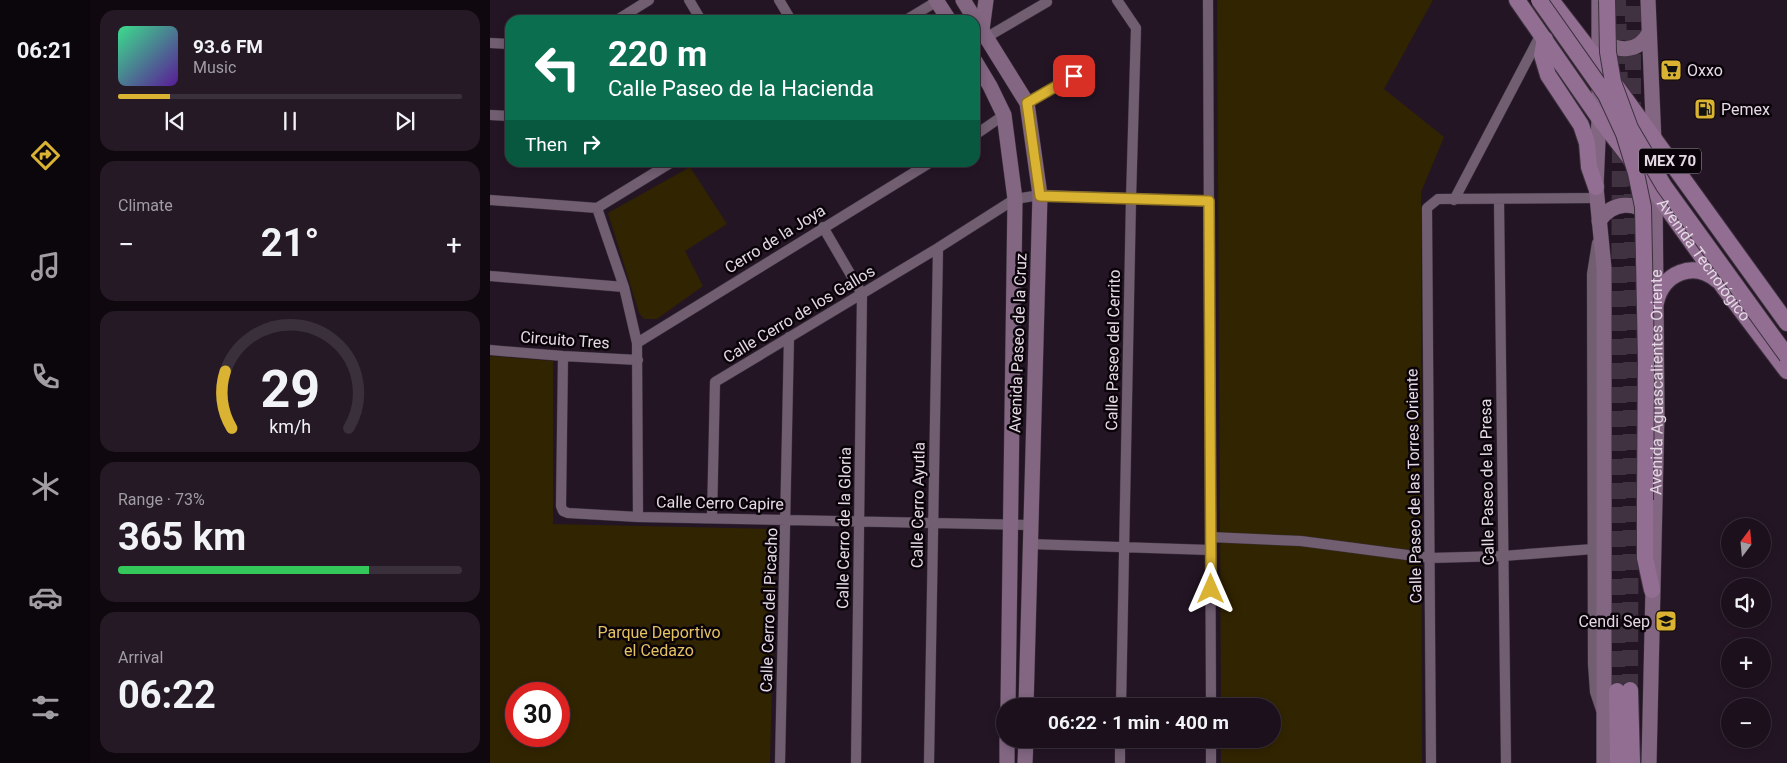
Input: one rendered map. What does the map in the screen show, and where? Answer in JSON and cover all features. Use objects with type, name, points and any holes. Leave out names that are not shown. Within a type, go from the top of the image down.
[{"type":"main road","name":"Avenida Tecnológico","points":[[1517,0],[1599,118],[1787,371]]},
{"type":"main road","points":[[1539,0],[1606,95],[1624,134],[1636,173],[1642,207],[1646,359],[1645,558],[1652,590]]},
{"type":"main road","name":"Avenida Tecnológico","points":[[1551,0],[1598,61],[1787,323]]},
{"type":"main road","points":[[1607,0],[1608,52],[1613,82],[1630,128],[1664,186],[1787,356]]},
{"type":"main road","points":[[1543,36],[1542,55],[1548,75],[1580,125],[1586,143],[1589,167],[1596,192]]},
{"type":"main road","points":[[1656,302],[1665,282],[1677,273],[1692,270],[1706,273],[1719,281]]},
{"type":"main road","points":[[1618,763],[1624,691],[1632,763]]},
{"type":"street","points":[[625,15],[649,0]]},
{"type":"street","points":[[689,0],[698,15]]},
{"type":"street","points":[[779,0],[788,15]]},
{"type":"street","points":[[914,15],[937,0],[946,15]]},
{"type":"street","name":"Avenida Paseo de la Cruz","points":[[963,0],[973,15]]},
{"type":"street","points":[[986,0],[984,33],[1047,2]]},
{"type":"street","name":"Calle Paseo del Cerrito","points":[[1117,0],[1136,28],[1130,199],[1121,698]]},
{"type":"street","points":[[1208,0],[1211,698]]},
{"type":"street","points":[[1600,0],[1596,192],[1604,268],[1604,763]]},
{"type":"street","name":"Avenida Aguascalientes Oriente","points":[[1648,0],[1654,140],[1657,414],[1649,763]]},
{"type":"street","name":"Avenida Paseo de la Cruz","points":[[980,27],[1027,103],[1040,196],[1026,698]]},
{"type":"street","points":[[1598,30],[1609,44],[1626,49],[1642,42],[1649,33]]},
{"type":"street","points":[[1543,36],[1454,200],[1499,200],[1596,192]]},
{"type":"street","points":[[490,43],[505,44]]},
{"type":"street","name":"Avenida Paseo de la Cruz","points":[[980,69],[1004,115],[1015,199],[1008,698]]},
{"type":"street","points":[[1027,103],[1074,76]]},
{"type":"street","points":[[490,115],[505,116]]},
{"type":"street","points":[[980,132],[1004,115]]},
{"type":"street","points":[[490,200],[597,208],[664,167]]},
{"type":"street","name":"Cerro de la Joya","points":[[637,343],[923,167]]},
{"type":"street","points":[[1015,199],[1040,196],[1209,201]]},
{"type":"street","name":"Calle Cerro de los Gallos","points":[[712,518],[715,382],[938,248],[1015,199]]},
{"type":"street","name":"Calle Paseo de las Torres Oriente","points":[[1431,763],[1427,208],[1438,199],[1454,200]]},
{"type":"street","name":"Calle Paseo de la Presa","points":[[1499,200],[1506,763]]},
{"type":"street","points":[[1605,720],[1598,702],[1593,678],[1592,274],[1599,225],[1608,210],[1620,205],[1633,205],[1644,211],[1655,226]]},
{"type":"street","points":[[597,208],[624,287],[637,343],[638,517]]},
{"type":"street","points":[[823,227],[862,294]]},
{"type":"street","name":"Calle Cerro Ayutla","points":[[929,763],[938,248]]},
{"type":"street","points":[[490,276],[624,287]]},
{"type":"street","name":"Calle Cerro de la Gloria","points":[[856,763],[862,294]]},
{"type":"street","name":"Calle Cerro del Picacho","points":[[780,763],[790,337]]},
{"type":"street","name":"Circuito Tres","points":[[490,350],[638,360]]},
{"type":"street","name":"Calle Cerro Capire","points":[[563,356],[561,506],[563,511],[568,513],[638,517],[1031,524]]},
{"type":"street","points":[[1210,537],[1301,541],[1430,558],[1503,556],[1593,549]]},
{"type":"street","points":[[1029,544],[1210,550]]},
{"type":"street","points":[[1007,748],[1007,763]]},
{"type":"street","points":[[1025,763],[1026,748]]},
{"type":"street","points":[[1120,748],[1120,763]]},
{"type":"street","points":[[1211,748],[1212,763]]},
{"type":"green space","points":[[1217,0],[1433,0],[1384,89],[1444,137],[1421,192],[1422,763],[1221,763],[1221,748],[1281,748],[1281,698],[1221,698]]},
{"type":"green space","points":[[690,167],[727,224],[685,251],[703,286],[657,319],[644,319],[639,313],[608,213]]},
{"type":"green space","name":"Parque Deportivo el Cedazo","points":[[490,356],[553,361],[553,524],[776,529],[770,763],[490,763]]},
{"type":"tunnel","points":[[1618,0],[1620,93]]},
{"type":"tunnel","points":[[1633,0],[1633,118]]},
{"type":"tunnel","points":[[1617,691],[1620,137]]},
{"type":"tunnel","points":[[1630,690],[1632,175]]},
{"type":"place","name":"Oxxo","points":[[1671,70]]},
{"type":"place","name":"Pemex","points":[[1705,109]]},
{"type":"place","name":"Cendi Sep","points":[[1666,621]]},
{"type":"route","points":[[1074,76],[1027,103],[1040,196],[1209,201],[1211,589]]}]
